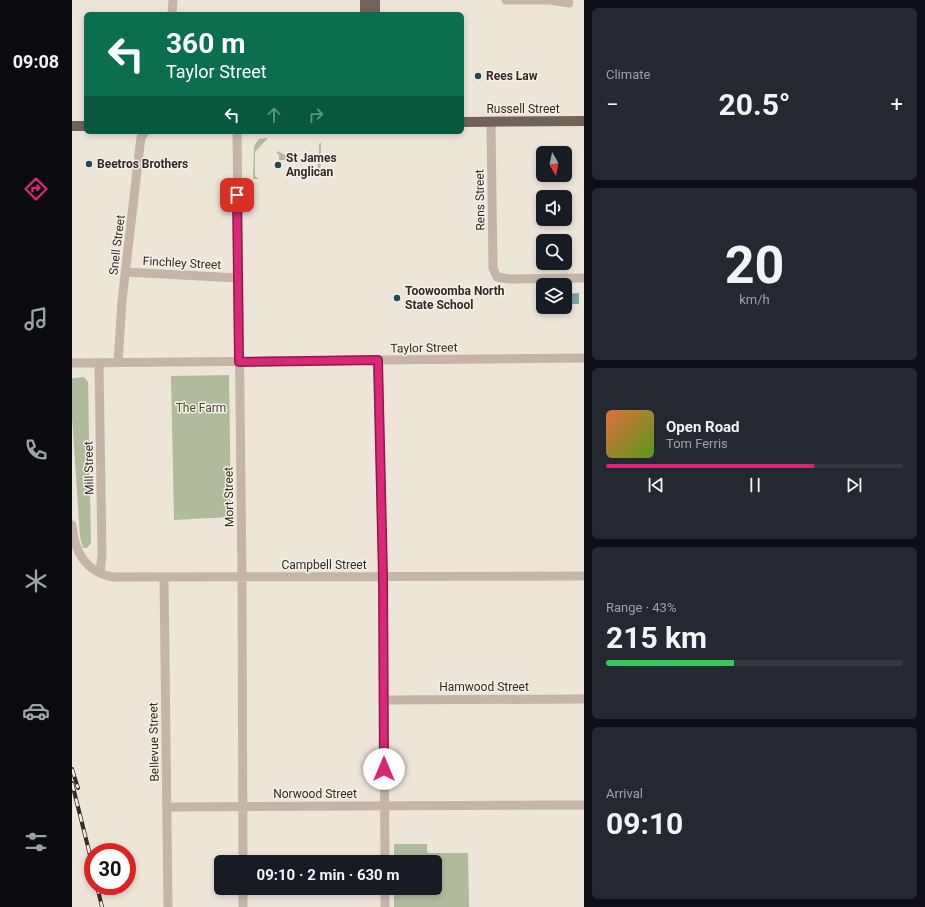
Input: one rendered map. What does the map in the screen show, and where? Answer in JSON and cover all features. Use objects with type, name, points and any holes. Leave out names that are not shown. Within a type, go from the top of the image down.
[{"type":"main road","points":[[365,0],[365,12]]},
{"type":"main road","points":[[375,12],[376,0]]},
{"type":"main road","name":"Russell Street","points":[[464,122],[584,121]]},
{"type":"main road","points":[[72,126],[84,126]]},
{"type":"street","points":[[172,12],[173,0]]},
{"type":"street","points":[[506,0],[550,0],[569,3]]},
{"type":"street","name":"Rens Street","points":[[491,122],[494,268],[497,277],[509,279],[584,278]]},
{"type":"street","name":"Snell Street","points":[[118,363],[122,301],[140,145],[141,138],[144,134]]},
{"type":"street","name":"Mort Street","points":[[237,134],[242,577],[243,855]]},
{"type":"street","name":"Finchley Street","points":[[126,272],[238,278]]},
{"type":"street","name":"Taylor Street","points":[[72,363],[584,358]]},
{"type":"street","points":[[378,360],[383,577],[385,855]]},
{"type":"street","name":"Mill Street","points":[[99,363],[102,555],[100,573]]},
{"type":"street","points":[[72,525],[74,539],[79,554],[92,568],[100,573]]},
{"type":"street","name":"Campbell Street","points":[[100,573],[113,577],[584,576]]},
{"type":"street","name":"Bellevue Street","points":[[164,577],[168,907]]},
{"type":"street","name":"Hamwood Street","points":[[384,700],[584,699]]},
{"type":"street","name":"Norwood Street","points":[[167,807],[584,804]]},
{"type":"street","points":[[243,895],[243,907]]},
{"type":"street","points":[[385,895],[385,907]]},
{"type":"green space","points":[[268,138],[255,152],[255,176],[259,179],[253,179],[254,146],[259,139]]},
{"type":"green space","points":[[321,143],[320,177],[318,166]]},
{"type":"green space","points":[[277,151],[296,160],[279,160],[279,154],[277,154]]},
{"type":"green space","name":"The Farm","points":[[229,375],[231,517],[174,520],[171,376]]},
{"type":"green space","points":[[84,377],[88,382],[91,543],[87,548],[83,548],[80,537],[72,417],[72,379]]},
{"type":"green space","points":[[394,844],[427,844],[427,852],[429,853],[468,853],[469,907],[394,907],[394,895],[442,895],[442,855],[394,855]]},
{"type":"water","points":[[579,293],[579,304],[572,304],[572,294]]},
{"type":"railway","points":[[72,769],[78,788]]},
{"type":"railway","points":[[72,783],[87,843]]},
{"type":"railway","points":[[99,895],[102,907]]},
{"type":"place","name":"Rees Law","points":[[478,76]]},
{"type":"place","name":"Beetros Brothers","points":[[89,164]]},
{"type":"place","name":"St James Anglican","points":[[278,165]]},
{"type":"place","name":"Toowoomba North State School","points":[[397,298]]},
{"type":"route","points":[[237,195],[239,362],[378,360],[383,577],[384,769]]}]
